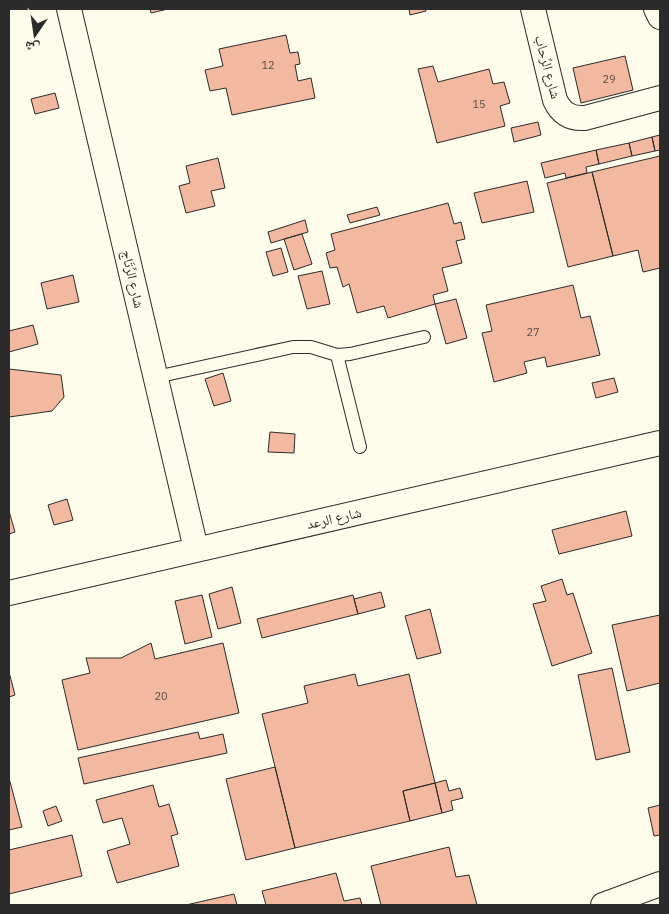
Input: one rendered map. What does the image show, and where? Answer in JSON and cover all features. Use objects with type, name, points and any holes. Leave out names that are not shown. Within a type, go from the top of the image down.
[{"type":"street","name":"شارع الرِّتَاج","points":[[70,9],[196,549]]},
{"type":"street","name":"شارع الرِّحاب","points":[[533,9],[556,100],[558,106],[568,116],[585,118],[660,98]]},
{"type":"street","points":[[656,9],[660,17]]},
{"type":"street","name":"شارع الرعد","points":[[9,593],[660,443]]},
{"type":"street","points":[[603,905],[660,884]]},
{"type":"lane","points":[[156,377],[293,347],[311,347],[338,354],[350,354],[424,337]]},
{"type":"lane","points":[[338,354],[360,447]]},
{"type":"building","points":[[150,9],[168,9],[151,13]]},
{"type":"building","points":[[409,9],[425,9],[426,11],[410,15]]},
{"type":"building","points":[[286,35],[290,53],[298,52],[300,64],[295,65],[298,81],[311,78],[315,98],[232,115],[226,88],[210,91],[205,70],[223,66],[219,49]]},
{"type":"building","points":[[625,56],[633,90],[581,103],[573,68]]},
{"type":"building","points":[[433,66],[438,82],[489,69],[493,84],[504,82],[510,103],[500,106],[505,126],[437,143],[418,69]]},
{"type":"building","points":[[55,93],[59,108],[35,114],[31,99]]},
{"type":"building","points":[[538,122],[541,135],[514,142],[511,128]]},
{"type":"building","points":[[660,135],[660,150],[655,151],[652,137]]},
{"type":"building","points":[[652,137],[655,151],[632,156],[629,143]]},
{"type":"building","points":[[629,143],[632,156],[599,164],[596,150]]},
{"type":"building","points":[[596,150],[599,164],[586,167],[587,173],[566,178],[565,173],[545,178],[541,163]]},
{"type":"building","points":[[660,156],[660,268],[643,272],[638,250],[613,256],[592,172]]},
{"type":"building","points":[[218,158],[225,188],[211,191],[215,206],[186,213],[179,186],[190,183],[186,166]]},
{"type":"building","points":[[592,172],[613,256],[568,267],[547,183]]},
{"type":"building","points":[[527,181],[534,212],[482,223],[474,193]]},
{"type":"building","points":[[448,203],[454,224],[461,222],[465,239],[456,241],[462,263],[442,268],[448,291],[433,295],[435,304],[388,318],[384,306],[357,313],[349,284],[343,287],[337,267],[330,268],[326,253],[335,250],[331,234]]},
{"type":"building","points":[[377,207],[380,215],[350,223],[347,215]]},
{"type":"building","points":[[305,220],[308,232],[271,243],[268,232]]},
{"type":"building","points":[[302,234],[312,264],[294,270],[284,239]]},
{"type":"building","points":[[281,248],[288,272],[273,276],[266,252]]},
{"type":"building","points":[[322,271],[330,304],[307,309],[298,276]]},
{"type":"building","points":[[73,275],[79,302],[47,309],[41,283]]},
{"type":"building","points":[[573,285],[581,318],[590,316],[600,355],[547,367],[545,357],[524,362],[527,373],[494,382],[482,333],[492,331],[486,305]]},
{"type":"building","points":[[456,299],[467,338],[446,344],[435,304]]},
{"type":"building","points":[[33,325],[38,344],[9,352],[9,331]]},
{"type":"building","points":[[9,369],[61,375],[64,397],[52,411],[9,417]]},
{"type":"building","points":[[223,373],[231,401],[214,406],[205,379]]},
{"type":"building","points":[[614,378],[618,392],[596,398],[592,383]]},
{"type":"building","points":[[270,432],[295,434],[294,453],[268,452]]},
{"type":"building","points":[[67,499],[73,520],[54,525],[48,505]]},
{"type":"building","points":[[9,511],[15,532],[9,534]]},
{"type":"building","points":[[626,511],[632,536],[559,554],[552,530]]},
{"type":"building","points":[[562,579],[567,595],[573,593],[592,653],[552,666],[533,604],[546,601],[541,586]]},
{"type":"building","points":[[232,587],[241,623],[218,629],[209,594]]},
{"type":"building","points":[[381,592],[385,607],[358,614],[354,599]]},
{"type":"building","points":[[202,595],[212,637],[185,644],[175,601]]},
{"type":"building","points":[[353,595],[358,614],[262,638],[257,619]]},
{"type":"building","points":[[430,609],[441,653],[417,659],[405,616]]},
{"type":"building","points":[[660,615],[660,683],[627,691],[612,625]]},
{"type":"building","points":[[151,643],[155,659],[223,643],[239,713],[78,750],[62,680],[90,673],[86,658],[121,658]]},
{"type":"building","points":[[612,668],[630,752],[596,760],[578,675]]},
{"type":"building","points":[[9,672],[15,695],[9,697]]},
{"type":"building","points":[[355,674],[358,686],[409,674],[435,783],[403,791],[410,821],[295,848],[262,714],[308,703],[304,686]]},
{"type":"building","points":[[198,732],[200,739],[223,734],[227,753],[84,784],[78,758]]},
{"type":"building","points":[[275,767],[295,848],[246,860],[226,779]]},
{"type":"building","points":[[9,778],[22,827],[9,830]]},
{"type":"building","points":[[446,780],[449,791],[460,788],[463,798],[451,801],[453,810],[442,813],[435,783]]},
{"type":"building","points":[[435,783],[442,813],[410,821],[403,791]]},
{"type":"building","points":[[153,785],[159,807],[169,804],[178,834],[171,836],[179,866],[117,883],[107,851],[130,844],[122,818],[103,823],[96,800]]},
{"type":"building","points":[[660,805],[660,835],[654,836],[648,808]]},
{"type":"building","points":[[56,806],[62,821],[48,826],[43,811]]},
{"type":"building","points":[[72,835],[82,876],[9,894],[9,850]]},
{"type":"building","points":[[449,847],[456,877],[469,875],[477,905],[381,905],[371,866]]},
{"type":"building","points":[[336,873],[344,901],[360,898],[362,905],[266,905],[262,891]]},
{"type":"building","points":[[234,894],[237,905],[186,905]]}]
